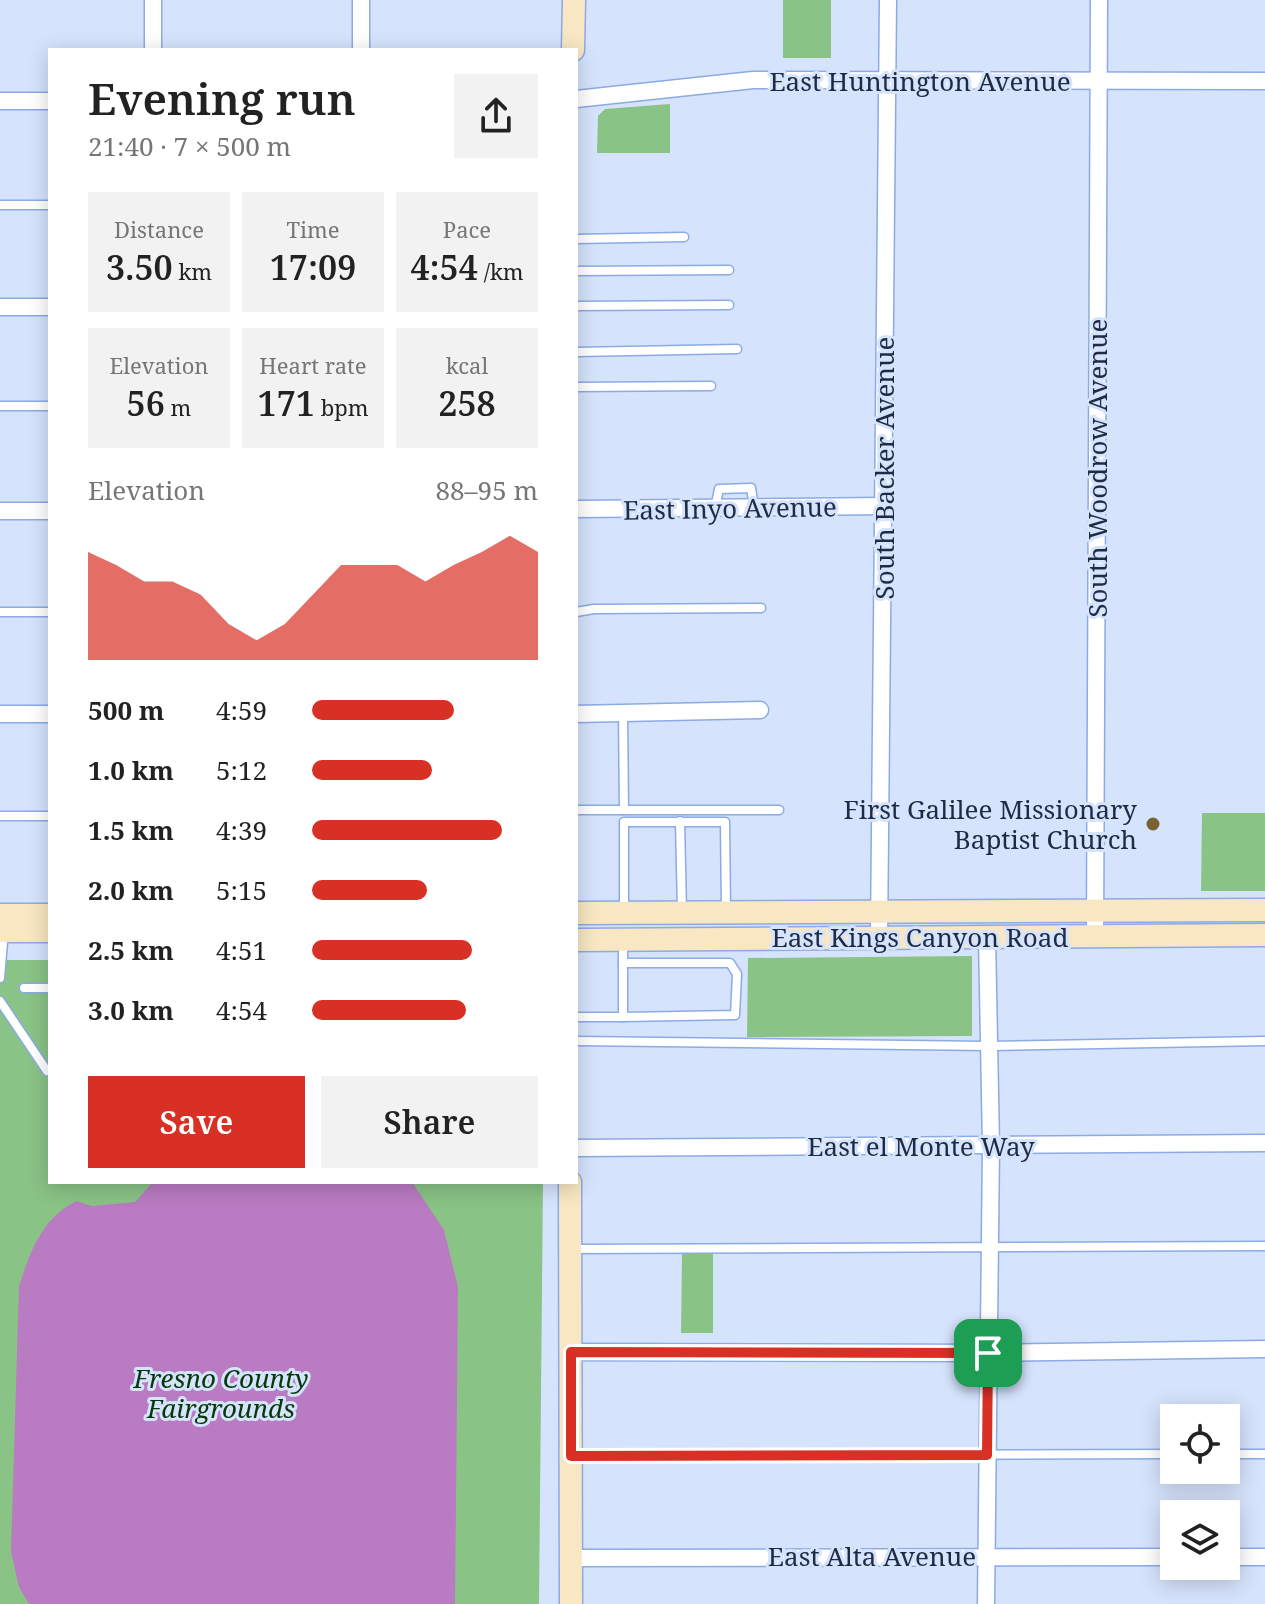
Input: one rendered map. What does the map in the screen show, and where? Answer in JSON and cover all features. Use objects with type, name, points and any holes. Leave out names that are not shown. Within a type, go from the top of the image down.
[{"type":"main road","points":[[573,48],[574,0]]},
{"type":"main road","name":"East Kings Canyon Road","points":[[578,913],[1265,910]]},
{"type":"main road","points":[[0,915],[48,915]]},
{"type":"main road","points":[[1,938],[48,931]]},
{"type":"main road","name":"East Kings Canyon Road","points":[[578,940],[1265,935]]},
{"type":"main road","points":[[1,938],[48,941]]},
{"type":"main road","points":[[570,1184],[571,1604]]},
{"type":"street","points":[[153,0],[153,48]]},
{"type":"street","points":[[361,0],[361,48]]},
{"type":"street","name":"South Backer Avenue","points":[[879,937],[888,0]]},
{"type":"street","name":"South Woodrow Avenue","points":[[1095,936],[1099,0]]},
{"type":"street","name":"East Huntington Avenue","points":[[578,99],[753,80],[1265,81]]},
{"type":"street","points":[[0,101],[48,101]]},
{"type":"street","points":[[0,307],[48,307]]},
{"type":"street","name":"East Inyo Avenue","points":[[578,509],[884,506]]},
{"type":"street","points":[[0,511],[48,511]]},
{"type":"street","points":[[578,714],[760,710]]},
{"type":"street","points":[[0,714],[48,714]]},
{"type":"street","points":[[986,1604],[991,1146],[987,937]]},
{"type":"street","name":"East el Monte Way","points":[[578,1148],[1265,1143]]},
{"type":"street","points":[[571,1352],[988,1353],[1265,1349]]},
{"type":"street","name":"East Alta Avenue","points":[[571,1558],[1160,1557]]},
{"type":"street","points":[[1240,1557],[1265,1557]]},
{"type":"lane","points":[[0,205],[48,205]]},
{"type":"lane","points":[[578,239],[684,237]]},
{"type":"lane","points":[[578,271],[729,270]]},
{"type":"lane","points":[[578,306],[729,305]]},
{"type":"lane","points":[[578,352],[737,349]]},
{"type":"lane","points":[[578,387],[711,386]]},
{"type":"lane","points":[[0,406],[48,406]]},
{"type":"lane","points":[[578,612],[761,608]]},
{"type":"lane","points":[[0,612],[48,612]]},
{"type":"lane","points":[[623,713],[624,810]]},
{"type":"lane","points":[[578,810],[779,810]]},
{"type":"lane","points":[[0,816],[48,816]]},
{"type":"lane","points":[[680,821],[682,912]]},
{"type":"lane","points":[[624,913],[624,822],[680,821],[725,822],[726,912]]},
{"type":"lane","points":[[0,978],[1,938]]},
{"type":"lane","points":[[623,940],[623,1017]]},
{"type":"lane","points":[[578,1017],[735,1015],[737,974],[730,963],[623,963]]},
{"type":"lane","points":[[24,988],[48,988]]},
{"type":"lane","points":[[0,1001],[47,1071]]},
{"type":"lane","points":[[578,1041],[989,1046],[1265,1041]]},
{"type":"lane","points":[[571,1249],[1265,1246]]},
{"type":"lane","points":[[571,1456],[1160,1454]]},
{"type":"lane","points":[[1240,1454],[1265,1454]]},
{"type":"green space","points":[[783,0],[831,0],[831,58],[783,58]]},
{"type":"green space","points":[[670,104],[670,153],[597,153],[598,116],[605,109]]},
{"type":"green space","points":[[1202,813],[1265,813],[1265,891],[1201,891]]},
{"type":"green space","points":[[972,956],[972,1036],[747,1037],[748,958]]},
{"type":"green space","name":"Fresno County Fairgrounds","points":[[0,960],[48,960],[48,1184],[543,1184],[539,1604],[0,1604]]},
{"type":"green space","points":[[713,1253],[713,1333],[681,1333],[682,1254]]},
{"type":"shaded area","name":"Fresno County Fairgrounds","points":[[151,1184],[413,1184],[444,1230],[458,1287],[455,1604],[29,1604],[19,1587],[11,1552],[19,1286],[39,1237],[64,1209],[76,1201],[92,1206],[135,1202]]},
{"type":"place","name":"First Galilee Missionary Baptist Church","points":[[1153,824]]},
{"type":"route","points":[[571,1352],[988,1353],[987,1455],[571,1456],[571,1352]]}]
